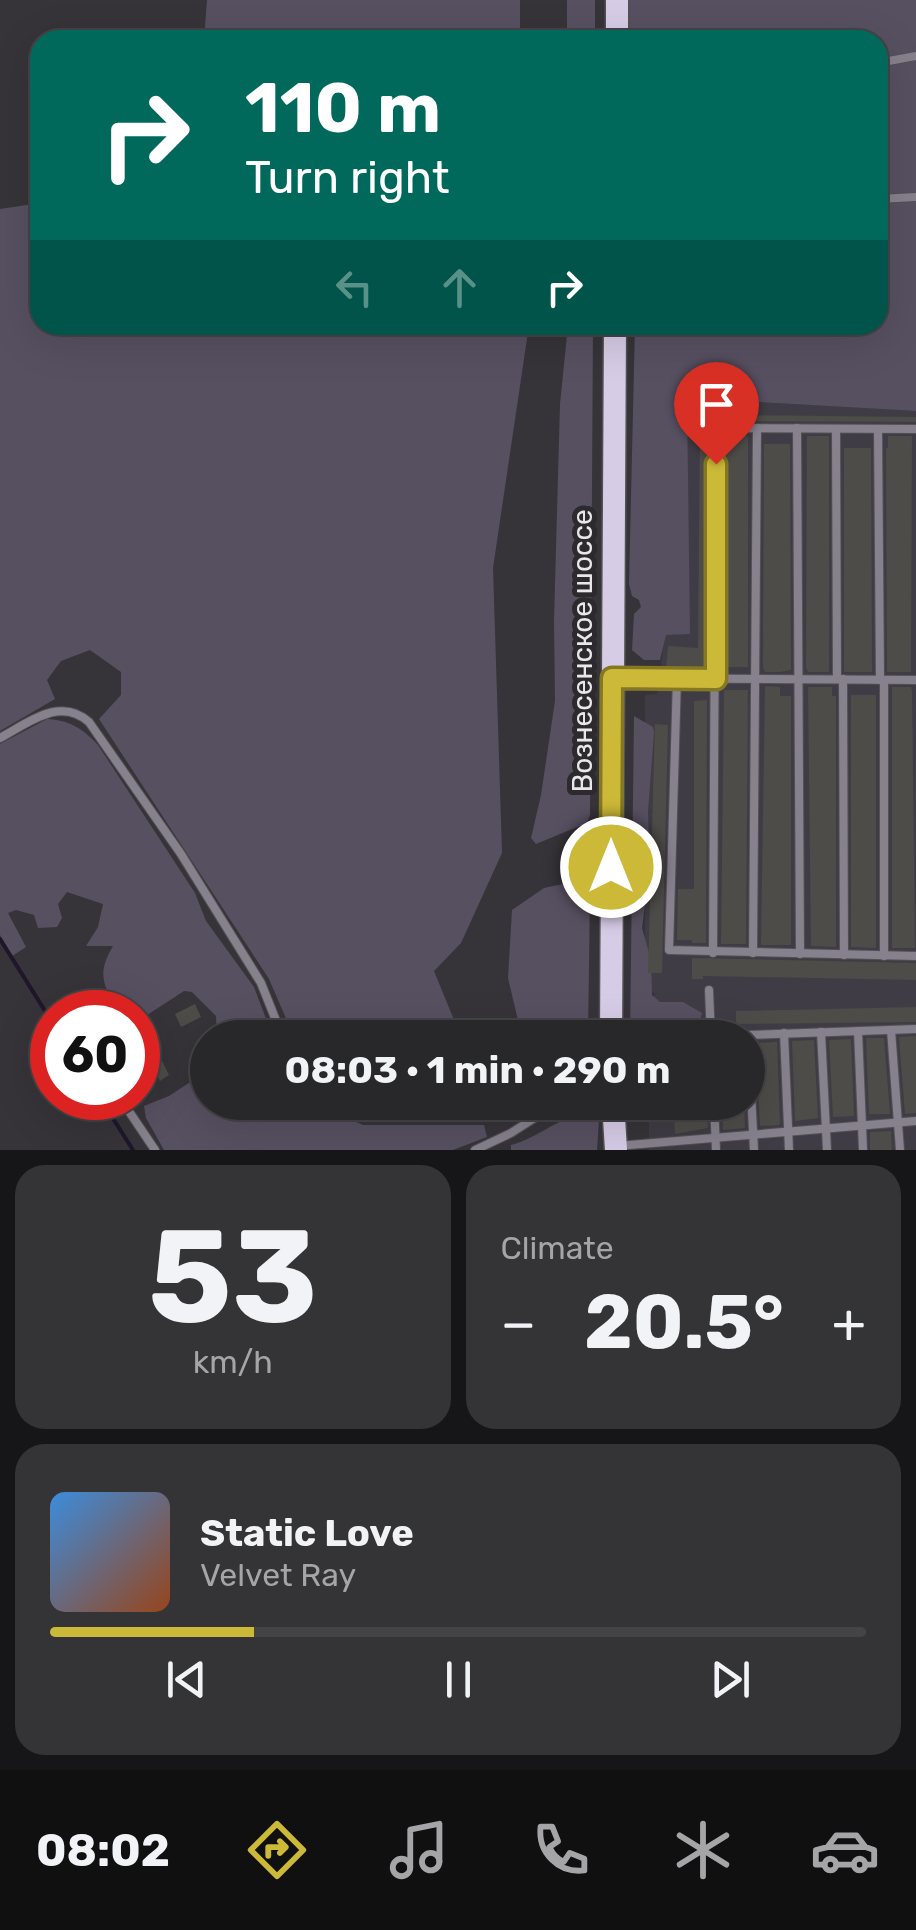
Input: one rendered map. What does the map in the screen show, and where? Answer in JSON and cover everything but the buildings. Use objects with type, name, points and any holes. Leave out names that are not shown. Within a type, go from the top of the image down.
[{"type":"main road","points":[[617,0],[617,30]]},
{"type":"main road","name":"Вознесенское шоссе","points":[[611,1020],[615,335]]},
{"type":"main road","points":[[614,1120],[615,1148]]},
{"type":"lane","points":[[888,61],[916,56]]},
{"type":"lane","points":[[888,198],[916,197]]},
{"type":"lane","points":[[712,953],[716,428],[916,429]]},
{"type":"lane","points":[[753,953],[758,428]]},
{"type":"lane","points":[[797,428],[800,954]]},
{"type":"lane","points":[[836,428],[844,955]]},
{"type":"lane","points":[[878,429],[884,956]]},
{"type":"lane","points":[[612,678],[916,680]]},
{"type":"lane","points":[[676,678],[669,950],[916,956]]},
{"type":"lane","points":[[0,738],[57,710],[80,714],[89,722],[181,854],[251,966],[275,1020]]},
{"type":"lane","points":[[709,990],[710,1020]]},
{"type":"lane","points":[[765,1035],[916,1029]]},
{"type":"lane","points":[[892,1030],[900,1150]]},
{"type":"lane","points":[[858,1031],[863,1150]]},
{"type":"lane","points":[[820,1032],[826,1150]]},
{"type":"lane","points":[[784,1034],[789,1150]]},
{"type":"lane","points":[[135,1120],[155,1150]]},
{"type":"lane","points":[[475,1150],[532,1120]]},
{"type":"lane","points":[[714,1120],[716,1150]]},
{"type":"lane","points":[[751,1120],[754,1150]]},
{"type":"lane","points":[[615,1148],[674,1146],[752,1134],[916,1121]]},
{"type":"shaded area","points":[[207,0],[520,0],[520,30],[205,30]]},
{"type":"shaded area","points":[[567,0],[595,0],[595,30],[567,30]]},
{"type":"shaded area","points":[[625,0],[916,0],[916,411],[687,398],[690,634],[666,635],[660,660],[644,660],[632,650],[634,614],[641,607],[629,584],[635,335],[888,335],[888,30],[625,30]]},
{"type":"shaded area","points":[[30,204],[30,335],[528,335],[493,568],[502,853],[461,943],[434,971],[454,1020],[287,1020],[269,979],[99,719],[121,695],[121,672],[90,650],[61,661],[47,680],[55,699],[0,731],[0,209]]},
{"type":"shaded area","points":[[567,335],[593,335],[590,815],[587,823],[536,844],[531,838],[555,701],[560,404]]},
{"type":"shaded area","points":[[687,398],[916,411],[916,1150],[649,1150],[649,1120],[765,1120],[765,1020],[650,1020],[650,1002],[655,994],[645,986],[645,695],[657,694],[665,635],[689,633]]},
{"type":"shaded area","points":[[634,716],[653,727],[654,732],[648,811],[650,868],[642,928],[651,960],[652,995],[660,1002],[683,1002],[702,1013],[700,1020],[630,1020]]},
{"type":"shaded area","points":[[47,719],[76,726],[98,745],[195,893],[206,921],[254,987],[267,1020],[216,1020],[192,992],[184,991],[160,1007],[160,990],[107,990],[103,972],[113,946],[86,946],[98,927],[103,904],[67,892],[58,904],[62,918],[57,927],[38,928],[34,915],[16,910],[8,913],[26,947],[12,956],[0,935],[0,744]]},
{"type":"shaded area","points":[[586,879],[590,890],[588,1020],[518,1020],[508,978],[512,910],[544,888]]},
{"type":"shaded area","points":[[190,1082],[190,1120],[484,1125],[487,1137],[453,1150],[164,1150],[147,1120],[160,1120],[160,1100]]},
{"type":"shaded area","points":[[565,1120],[599,1120],[597,1150],[511,1150],[511,1145]]},
{"type":"waterway","points":[[0,939],[32,990]]},
{"type":"waterway","points":[[114,1120],[133,1150]]},
{"type":"route","points":[[611,867],[612,678],[716,679],[716,464]]}]
